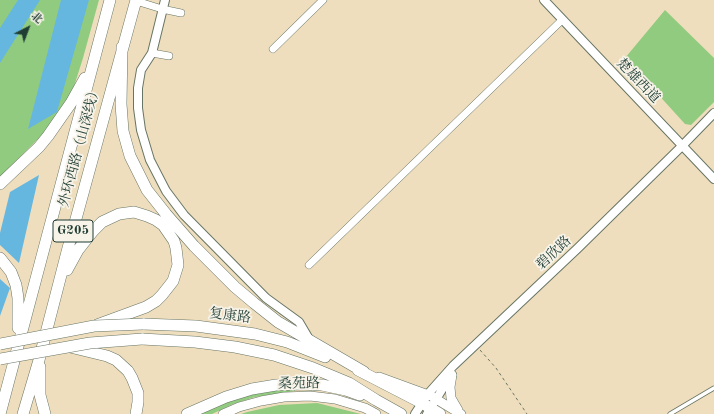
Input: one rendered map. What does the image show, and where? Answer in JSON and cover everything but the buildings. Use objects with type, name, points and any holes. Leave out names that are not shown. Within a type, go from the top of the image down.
[{"type":"highway","points":[[0,184],[39,148],[71,103],[94,61],[110,0]]},
{"type":"highway","points":[[136,0],[122,47],[120,104],[123,131],[130,156],[147,190],[194,246],[235,286],[278,322],[364,372]]},
{"type":"highway","name":"外环西路（山深线）","points":[[23,414],[60,283],[122,47]]},
{"type":"highway","name":"外环西路（山深线）","points":[[0,412],[94,61]]},
{"type":"highway","points":[[60,283],[78,250],[102,222],[119,214],[134,212],[156,220],[168,232],[176,248],[178,265],[169,288],[156,301],[138,310],[94,326]]},
{"type":"highway","points":[[0,258],[11,272],[16,285],[19,311],[18,349]]},
{"type":"highway","name":"复康路","points":[[0,344],[94,326],[143,324],[196,326],[254,334],[306,349],[364,372],[430,406]]},
{"type":"highway","points":[[0,359],[104,341],[142,339],[195,342],[235,347],[274,355],[344,380],[401,414]]},
{"type":"highway","points":[[69,346],[107,356],[123,366],[132,378],[138,393],[136,414]]},
{"type":"highway","points":[[39,360],[40,394],[45,414]]},
{"type":"highway","points":[[187,414],[211,402],[252,389],[276,385],[312,384],[332,386],[376,400]]},
{"type":"main road","points":[[452,375],[450,387],[451,398],[460,413]]},
{"type":"main road","name":"桑苑路","points":[[223,414],[239,407],[260,401],[284,397],[310,396],[335,399],[365,408],[376,414]]},
{"type":"main road","points":[[376,400],[390,414]]},
{"type":"main road","points":[[430,406],[460,413]]},
{"type":"street","points":[[136,0],[162,9],[181,13]]},
{"type":"street","points":[[165,0],[152,53],[141,70],[138,108],[141,130],[150,160],[166,191],[184,215],[266,298],[299,322],[310,341]]},
{"type":"street","points":[[273,49],[323,0]]},
{"type":"street","name":"楚雄西道","points":[[544,0],[714,179]]},
{"type":"street","points":[[309,265],[562,20]]},
{"type":"street","points":[[152,53],[169,56]]},
{"type":"street","name":"碧欣路","points":[[415,414],[430,406],[458,368],[684,148],[714,113]]},
{"type":"street","name":"碧欣路","points":[[430,406],[436,385],[469,350],[714,121]]},
{"type":"lane","points":[[670,414],[714,388]]},
{"type":"path","points":[[478,348],[496,368],[527,414]]},
{"type":"green space","points":[[0,0],[99,0],[70,99],[43,134],[0,177]]},
{"type":"green space","points":[[665,10],[714,58],[714,102],[691,125],[685,124],[625,58]]},
{"type":"green space","points":[[274,389],[295,389],[295,391],[255,397],[233,404],[212,414],[197,414],[247,394]]},
{"type":"green space","points":[[317,403],[361,414],[241,414],[279,405]]},
{"type":"water","points":[[18,0],[40,0],[0,63],[0,28]]},
{"type":"water","points":[[61,0],[89,0],[57,112],[28,129]]},
{"type":"water","points":[[39,175],[19,263],[0,245],[0,233],[10,192]]},
{"type":"water","points":[[0,279],[10,288],[0,316]]}]
